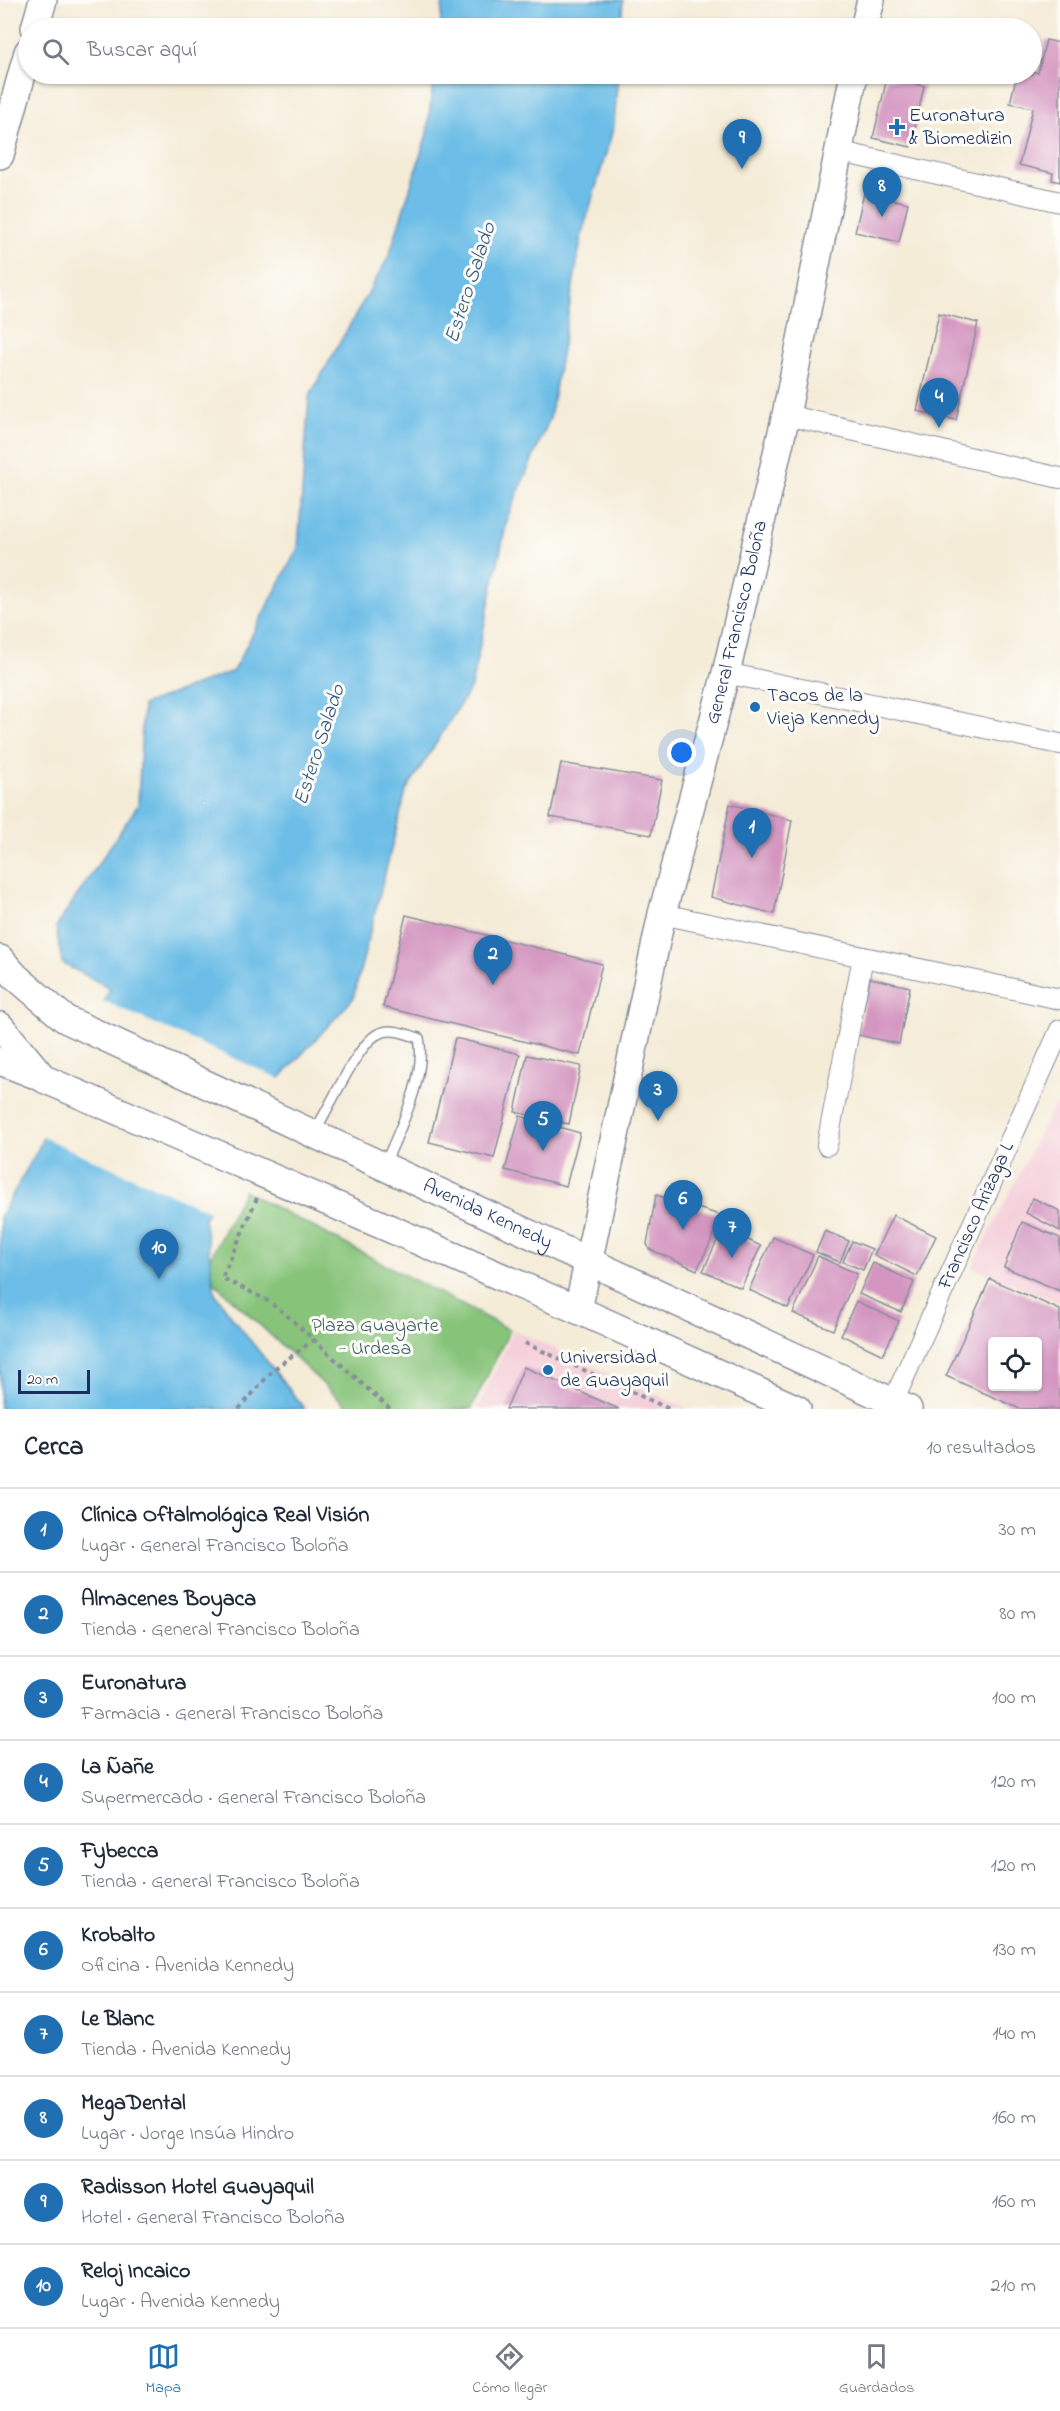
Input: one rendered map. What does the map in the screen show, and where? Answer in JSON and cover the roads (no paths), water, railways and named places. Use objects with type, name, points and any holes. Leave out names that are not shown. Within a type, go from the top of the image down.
[{"type":"main road","points":[[866,18],[871,0]]},
{"type":"main road","points":[[0,104],[18,63]]},
{"type":"main road","points":[[0,156],[19,84]]},
{"type":"main road","name":"General Francisco Boloña","points":[[578,1310],[662,914],[726,673],[786,415],[852,84]]},
{"type":"main road","name":"Avenida Kennedy","points":[[0,959],[15,976],[65,1018],[900,1406]]},
{"type":"main road","points":[[0,1026],[48,1081]]},
{"type":"main road","points":[[0,1061],[258,1170],[797,1409]]},
{"type":"street","points":[[837,151],[1060,202]]},
{"type":"street","points":[[786,415],[1060,478]]},
{"type":"street","points":[[726,673],[1060,744]]},
{"type":"street","points":[[662,914],[1060,999]]},
{"type":"street","points":[[827,1145],[863,957]]},
{"type":"street","name":"Francisco Arizaga L","points":[[900,1406],[1060,1030]]},
{"type":"lane","points":[[313,1134],[360,1052],[378,1034],[398,1031],[419,1038],[422,1053],[420,1074],[384,1167]]},
{"type":"water","points":[[443,0],[623,0],[622,18],[441,18]]},
{"type":"water","name":"Estero Salado","points":[[433,84],[617,84],[614,126],[582,234],[550,418],[508,516],[471,687],[406,791],[353,999],[279,1079],[228,1181],[204,1218],[215,1293],[305,1409],[0,1409],[0,1217],[38,1149],[110,988],[62,963],[56,927],[138,805],[143,705],[233,671],[298,548],[309,397],[389,256],[427,134]]},
{"type":"place","name":"Euronatura & Biomedizin","points":[[897,127]]},
{"type":"place","name":"Radisson Hotel Guayaquil","points":[[742,169]]},
{"type":"place","name":"MegaDental","points":[[882,217]]},
{"type":"place","name":"La Ñañe","points":[[939,428]]},
{"type":"place","name":"Tacos de la Vieja Kennedy","points":[[755,707]]},
{"type":"place","name":"Clínica Oftalmológica Real Visión","points":[[752,858]]},
{"type":"place","name":"Almacenes Boyaca","points":[[493,985]]},
{"type":"place","name":"Euronatura","points":[[658,1121]]},
{"type":"place","name":"Fybecca","points":[[543,1151]]},
{"type":"place","name":"Krobalto","points":[[683,1230]]},
{"type":"place","name":"Le Blanc","points":[[732,1258]]},
{"type":"place","name":"Reloj Incaico","points":[[159,1279]]},
{"type":"place","name":"Universidad de Guayaquil","points":[[548,1370]]},
{"type":"park label","name":"Plaza Guayarte - Urdesa","points":[[375,1338]]}]
